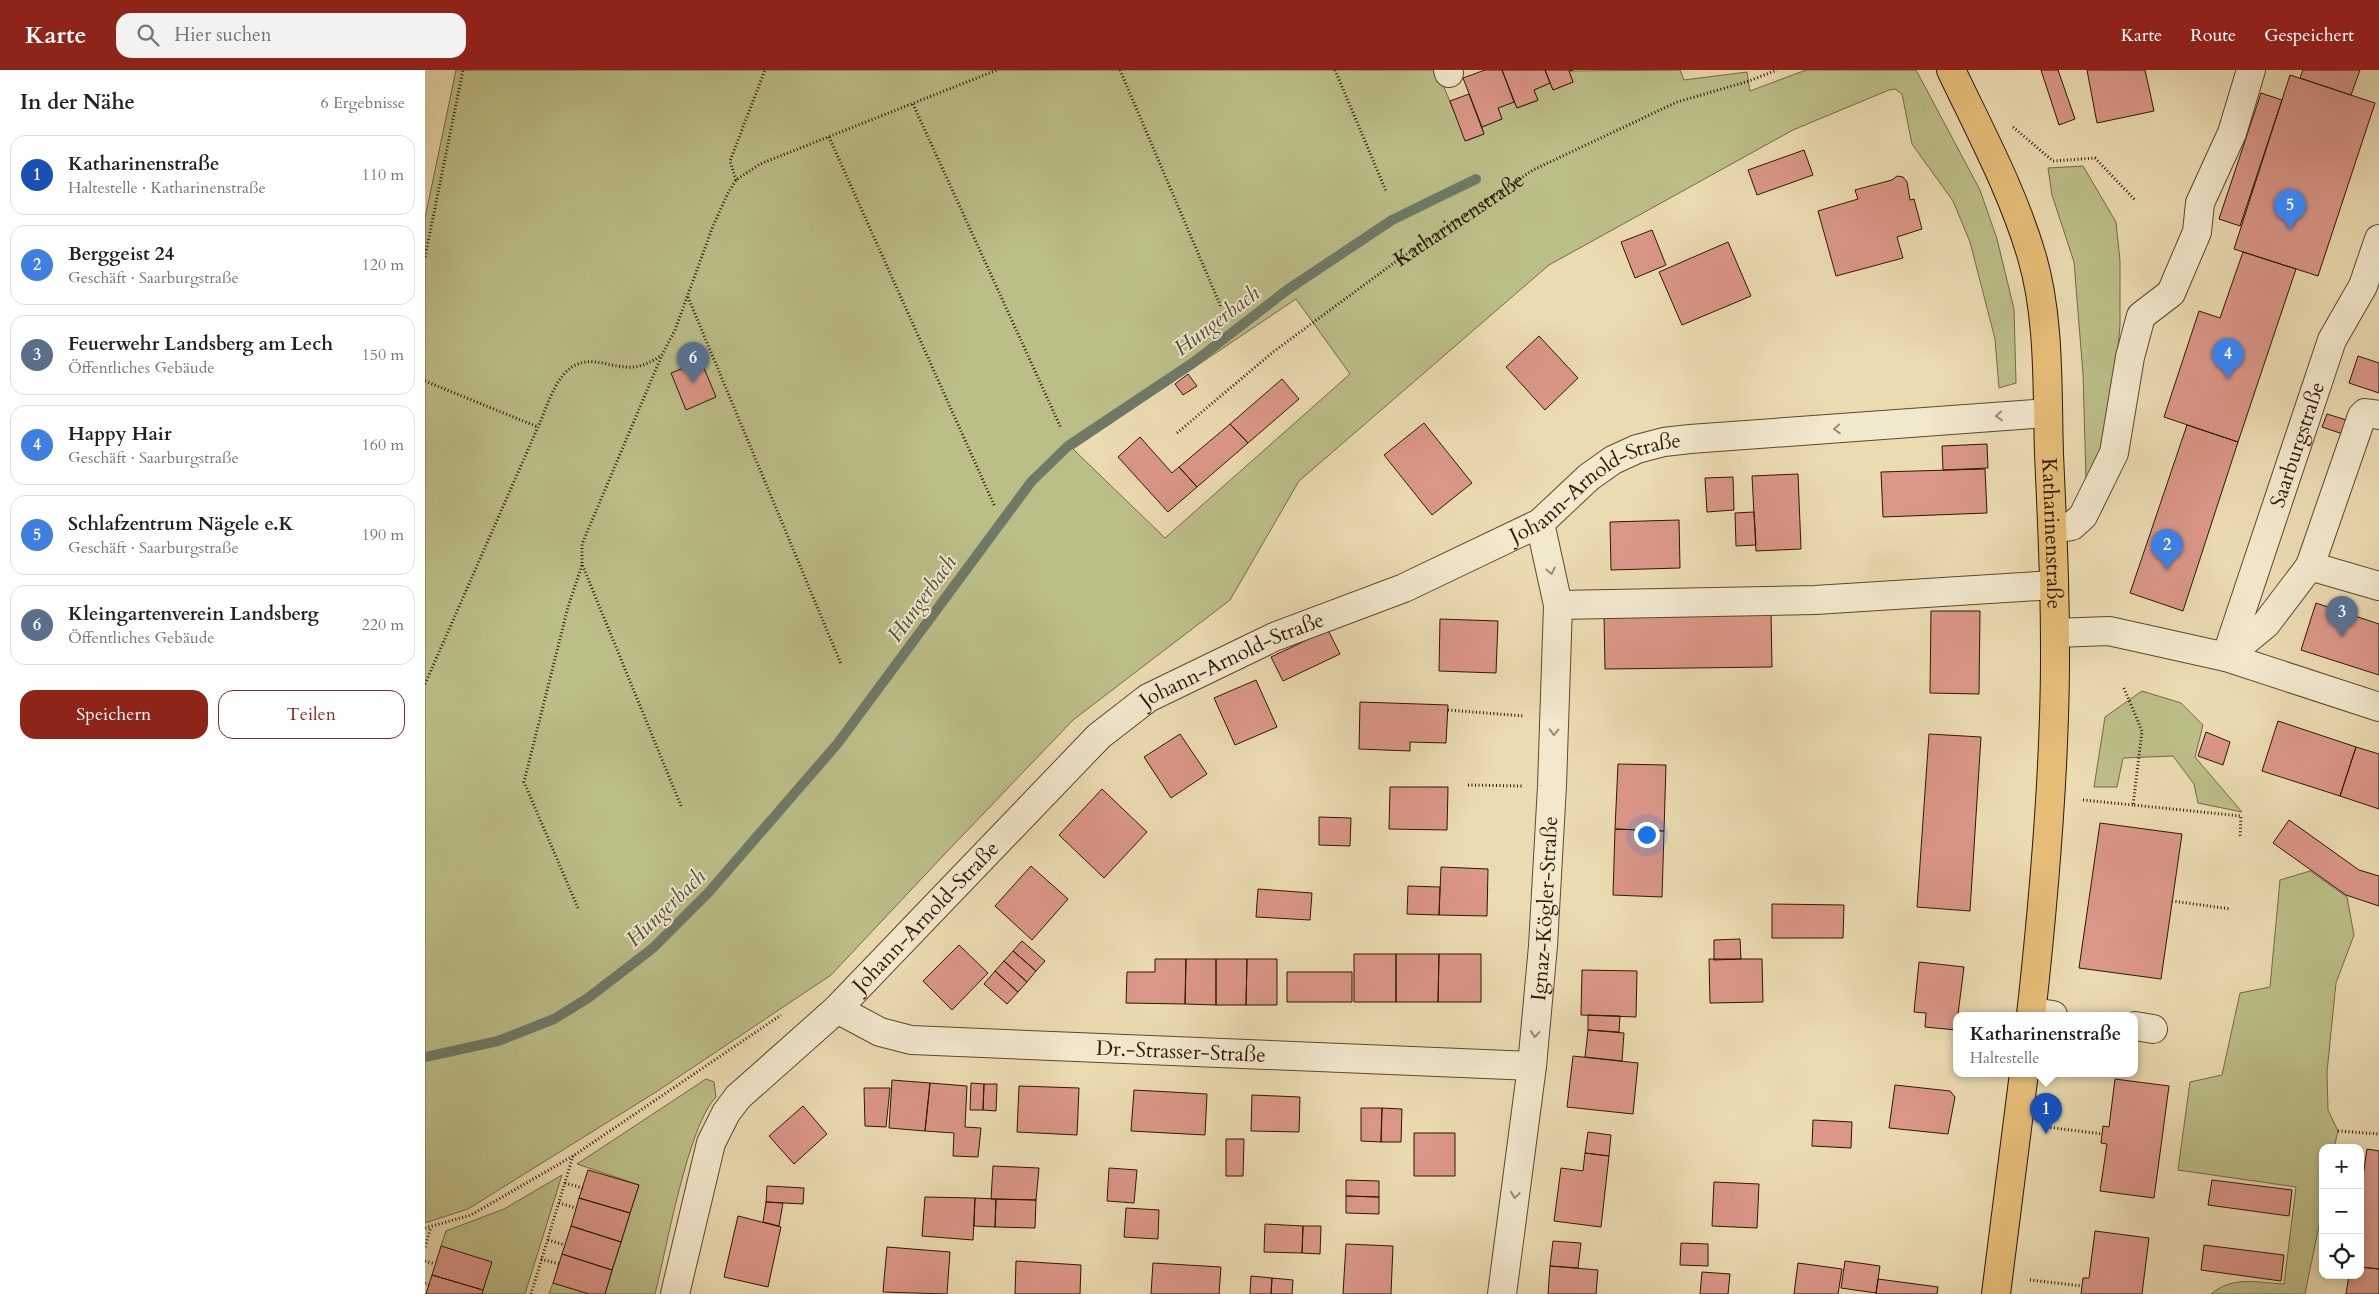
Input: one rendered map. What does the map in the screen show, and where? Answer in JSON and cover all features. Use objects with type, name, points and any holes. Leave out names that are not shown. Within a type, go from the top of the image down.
[{"type":"main road","name":"Katharinenstraße","points":[[1951,70],[2002,177],[2032,257],[2041,295],[2053,529],[2055,633],[2050,797],[2039,1012]]},
{"type":"main road","points":[[1996,1294],[2023,1077]]},
{"type":"street","points":[[2053,529],[2072,526],[2083,516],[2114,453],[2130,357],[2141,316],[2171,293],[2197,232],[2200,203],[2232,133],[2251,70]]},
{"type":"street","name":"Saarburgstraße","points":[[2226,657],[2332,340],[2358,314],[2363,286],[2379,239]]},
{"type":"street","name":"Johann-Arnold-Straße","points":[[675,1294],[711,1143],[726,1113],[738,1097],[837,1009],[1099,736],[1148,698],[1274,637],[1404,588],[1541,523],[1589,477],[1613,460],[1637,449],[1664,442],[2048,413]]},
{"type":"street","points":[[2226,657],[2266,624],[2310,566],[2363,414],[2379,415]]},
{"type":"street","name":"Ignaz-Kögler-Straße","points":[[1502,1294],[1533,1066],[1543,946],[1552,786],[1559,604],[1541,523]]},
{"type":"street","points":[[2310,566],[2379,586]]},
{"type":"street","points":[[1559,604],[1815,600],[2054,585]]},
{"type":"street","points":[[2055,633],[2109,631],[2226,657],[2379,707]]},
{"type":"street","name":"Dr.-Strasser-Straße","points":[[837,1009],[880,1032],[911,1040],[1533,1066]]},
{"type":"path","points":[[425,257],[463,70]]},
{"type":"path","points":[[735,180],[730,161],[765,70]]},
{"type":"path","points":[[681,806],[583,564],[582,544],[688,297],[713,226],[735,180],[760,164],[997,70]]},
{"type":"path","points":[[1120,70],[1221,307]]},
{"type":"path","points":[[1335,70],[1386,191]]},
{"type":"path","name":"Katharinenstraße","points":[[1177,433],[1273,352],[1398,260],[1533,170],[1677,102],[1749,81],[1777,70]]},
{"type":"path","points":[[913,104],[1061,428]]},
{"type":"path","points":[[2013,126],[2053,161],[2095,158],[2136,201]]},
{"type":"path","points":[[829,137],[995,507]]},
{"type":"path","points":[[688,297],[841,664]]},
{"type":"path","points":[[425,684],[538,427],[557,386],[566,372],[579,362],[592,361],[633,367],[649,363],[662,355]]},
{"type":"path","points":[[425,381],[538,427]]},
{"type":"path","points":[[578,908],[524,782],[568,607],[583,564]]},
{"type":"path","points":[[2124,688],[2142,731],[2133,805]]},
{"type":"path","points":[[1447,710],[1555,718]]},
{"type":"path","points":[[1468,786],[1552,786]]},
{"type":"path","points":[[2083,800],[2241,816],[2240,836]]},
{"type":"path","points":[[2172,901],[2231,909]]},
{"type":"path","points":[[425,1228],[471,1215],[573,1156],[789,1012]]},
{"type":"path","points":[[2047,1127],[2102,1134]]},
{"type":"path","points":[[2338,1130],[2379,1134]]},
{"type":"path","points":[[531,1294],[573,1156]]},
{"type":"path","points":[[565,1183],[583,1188]]},
{"type":"path","points":[[559,1203],[576,1208]]},
{"type":"path","points":[[425,1247],[431,1227]]},
{"type":"path","points":[[548,1240],[565,1244]]},
{"type":"path","points":[[541,1259],[559,1264]]},
{"type":"path","points":[[425,1261],[435,1264]]},
{"type":"path","points":[[2030,1280],[2082,1286]]},
{"type":"green space","points":[[456,70],[1437,70],[1466,141],[1484,134],[1482,127],[1502,119],[1498,108],[1514,102],[1517,108],[1537,101],[1534,90],[1550,83],[1553,90],[1573,82],[1569,71],[1680,70],[1684,80],[1747,72],[1750,91],[1806,70],[1916,70],[1980,190],[1997,239],[2014,309],[2016,383],[1999,388],[1995,339],[1970,242],[1953,201],[1912,144],[1902,94],[1895,89],[1889,90],[1793,130],[1549,265],[1299,481],[1230,600],[1073,720],[831,975],[656,1092],[468,1209],[425,1223],[425,218]],"holes":[[[1296,299],[1350,374],[1165,538],[1073,449]]]},
{"type":"green space","points":[[2083,166],[2116,222],[2120,261],[2120,325],[2112,412],[2093,475],[2086,479],[2083,374],[2074,262],[2052,195],[2048,168]]},
{"type":"green space","points":[[2142,691],[2181,703],[2203,725],[2195,757],[2242,812],[2198,803],[2194,784],[2173,756],[2123,758],[2117,787],[2094,787],[2105,717]]},
{"type":"green space","points":[[2310,871],[2347,897],[2354,935],[2336,983],[2327,1072],[2328,1110],[2338,1131],[2335,1144],[2319,1144],[2319,1226],[2305,1294],[2211,1294],[2228,1284],[2237,1282],[2284,1284],[2296,1187],[2178,1170],[2190,1082],[2222,1075],[2240,993],[2270,987],[2280,880]]},
{"type":"green space","points":[[706,1079],[714,1082],[716,1097],[706,1112],[687,1160],[655,1294],[605,1294],[639,1185],[577,1164]]},
{"type":"green space","points":[[562,1175],[525,1294],[482,1294],[491,1262],[441,1246],[446,1231],[504,1209]]},
{"type":"green space","points":[[553,1283],[589,1294],[549,1294]]},
{"type":"building","points":[[1485,70],[1502,70],[1514,102],[1498,108],[1502,119],[1482,127],[1463,78]]},
{"type":"building","points":[[1502,70],[1545,70],[1550,83],[1534,90],[1538,100],[1517,108]]},
{"type":"building","points":[[1545,70],[1573,70],[1569,71],[1573,82],[1553,90]]},
{"type":"building","points":[[2041,70],[2058,70],[2075,119],[2059,125]]},
{"type":"building","points":[[2087,70],[2145,70],[2154,111],[2097,123]]},
{"type":"building","points":[[2303,70],[2360,70],[2351,95],[2300,78]]},
{"type":"building","points":[[2290,75],[2375,103],[2318,276],[2234,249]]},
{"type":"building","points":[[2261,93],[2282,100],[2240,226],[2219,219]]},
{"type":"building","points":[[1469,94],[1484,134],[1465,141],[1450,101]]},
{"type":"building","points":[[1804,150],[1813,175],[1757,195],[1748,170]]},
{"type":"building","points":[[1897,176],[1903,177],[1907,182],[1910,200],[1914,199],[1922,229],[1897,237],[1903,258],[1836,276],[1818,211],[1858,199],[1855,190],[1892,180]]},
{"type":"building","points":[[1652,230],[1666,265],[1635,278],[1621,242]]},
{"type":"building","points":[[1728,242],[1751,296],[1682,325],[1659,272]]},
{"type":"building","points":[[2243,252],[2296,269],[2238,442],[2164,417],[2199,311],[2220,318]]},
{"type":"building","points":[[1539,336],[1578,378],[1545,410],[1506,367]]},
{"type":"building","points":[[2358,356],[2379,363],[2379,393],[2349,383]]},
{"type":"building","points":[[701,361],[716,397],[686,410],[671,373]]},
{"type":"building","points":[[1188,374],[1197,386],[1183,395],[1175,384]]},
{"type":"building","points":[[1282,379],[1299,399],[1248,443],[1230,424]]},
{"type":"building","points":[[2327,414],[2353,422],[2349,436],[2322,427]]},
{"type":"building","points":[[1424,423],[1472,483],[1432,515],[1384,455]]},
{"type":"building","points":[[1230,424],[1248,443],[1197,487],[1179,467]]},
{"type":"building","points":[[2187,425],[2238,442],[2183,611],[2130,593]]},
{"type":"building","points":[[1140,437],[1172,473],[1179,467],[1197,487],[1168,512],[1118,457]]},
{"type":"building","points":[[1987,444],[1988,468],[1943,470],[1942,446]]},
{"type":"building","points":[[1985,469],[1987,513],[1883,517],[1881,472]]},
{"type":"building","points":[[1798,474],[1801,549],[1756,551],[1752,476]]},
{"type":"building","points":[[1733,477],[1734,510],[1707,512],[1705,478]]},
{"type":"building","points":[[1754,512],[1756,545],[1736,546],[1735,513]]},
{"type":"building","points":[[1679,520],[1680,568],[1611,570],[1610,522]]},
{"type":"building","points":[[2316,603],[2379,624],[2379,675],[2301,650]]},
{"type":"building","points":[[1931,611],[1980,611],[1979,694],[1930,693]]},
{"type":"building","points":[[1771,613],[1772,667],[1605,669],[1604,615]]},
{"type":"building","points":[[1440,619],[1498,621],[1496,673],[1439,671]]},
{"type":"building","points":[[1328,630],[1340,654],[1283,681],[1271,657]]},
{"type":"building","points":[[1256,680],[1277,727],[1235,745],[1214,698]]},
{"type":"building","points":[[1360,702],[1448,705],[1446,743],[1410,742],[1410,751],[1359,749]]},
{"type":"building","points":[[2278,721],[2356,747],[2340,796],[2262,771]]},
{"type":"building","points":[[2206,732],[2230,742],[2223,765],[2198,756]]},
{"type":"building","points":[[1180,734],[1207,774],[1171,798],[1144,757]]},
{"type":"building","points":[[1929,734],[1981,737],[1970,911],[1917,907]]},
{"type":"building","points":[[2356,747],[2379,754],[2379,809],[2340,796]]},
{"type":"building","points":[[1618,764],[1666,765],[1664,831],[1615,829]]},
{"type":"building","points":[[1390,787],[1448,787],[1447,830],[1389,829]]},
{"type":"building","points":[[1102,789],[1147,832],[1104,878],[1059,835]]},
{"type":"building","points":[[1319,817],[1351,818],[1350,846],[1319,845]]},
{"type":"building","points":[[2289,820],[2359,870],[2379,876],[2379,906],[2346,895],[2273,843]]},
{"type":"building","points":[[2100,823],[2182,834],[2161,979],[2079,968]]},
{"type":"building","points":[[1615,829],[1664,831],[1662,897],[1613,895]]},
{"type":"building","points":[[1031,866],[1068,899],[1032,940],[995,906]]},
{"type":"building","points":[[1441,867],[1488,869],[1487,916],[1439,915]]},
{"type":"building","points":[[1408,886],[1440,887],[1439,915],[1407,914]]},
{"type":"building","points":[[1258,889],[1312,893],[1310,920],[1256,917]]},
{"type":"building","points":[[1772,904],[1844,905],[1843,938],[1772,938]]},
{"type":"building","points":[[1740,939],[1741,959],[1714,960],[1714,940]]},
{"type":"building","points":[[1022,941],[1045,961],[1036,971],[1013,951]]},
{"type":"building","points":[[959,945],[988,973],[952,1010],[923,981]]},
{"type":"building","points":[[1013,951],[1036,971],[1027,982],[1004,961]]},
{"type":"building","points":[[1354,954],[1396,954],[1396,1002],[1354,1002]]},
{"type":"building","points":[[1396,954],[1439,954],[1438,1002],[1396,1002]]},
{"type":"building","points":[[1439,954],[1481,954],[1481,1002],[1438,1002]]},
{"type":"building","points":[[1155,959],[1186,959],[1185,1004],[1126,1003],[1127,972],[1155,972]]},
{"type":"building","points":[[1186,959],[1216,959],[1216,1005],[1185,1004]]},
{"type":"building","points":[[1216,959],[1247,959],[1246,1005],[1216,1005]]},
{"type":"building","points":[[1247,959],[1277,959],[1277,1005],[1246,1005]]},
{"type":"building","points":[[1709,959],[1762,959],[1763,1002],[1710,1003]]},
{"type":"building","points":[[1004,961],[1027,982],[1018,992],[995,971]]},
{"type":"building","points":[[1919,962],[1964,967],[1958,1012],[1953,1012],[1953,1030],[1925,1027],[1926,1013],[1914,1012]]},
{"type":"building","points":[[1582,970],[1637,971],[1636,1017],[1581,1015]]},
{"type":"building","points":[[995,971],[1018,992],[1007,1004],[984,984]]},
{"type":"building","points":[[1287,972],[1352,972],[1352,1002],[1287,1002]]},
{"type":"building","points":[[1588,1015],[1620,1016],[1619,1032],[1588,1030]]},
{"type":"building","points":[[1588,1030],[1624,1033],[1622,1061],[1585,1057]]},
{"type":"building","points":[[1573,1056],[1638,1063],[1633,1114],[1567,1107]]},
{"type":"building","points":[[2115,1079],[2169,1086],[2154,1198],[2100,1191],[2107,1144],[2101,1143],[2103,1126],[2109,1127]]},
{"type":"building","points":[[892,1080],[930,1083],[925,1131],[889,1128]]},
{"type":"building","points":[[930,1083],[967,1086],[965,1127],[981,1128],[978,1157],[953,1156],[954,1133],[925,1131]]},
{"type":"building","points":[[971,1083],[984,1084],[983,1110],[970,1110]]},
{"type":"building","points":[[984,1084],[997,1084],[996,1111],[983,1110]]},
{"type":"building","points":[[1895,1085],[1950,1091],[1955,1097],[1948,1134],[1889,1128]]},
{"type":"building","points":[[1019,1086],[1079,1088],[1077,1135],[1017,1132]]},
{"type":"building","points":[[864,1088],[890,1088],[886,1127],[865,1126]]},
{"type":"building","points":[[1134,1090],[1207,1094],[1205,1135],[1131,1131]]},
{"type":"building","points":[[1252,1095],[1300,1097],[1299,1132],[1251,1131]]},
{"type":"building","points":[[803,1106],[827,1134],[794,1164],[769,1136]]},
{"type":"building","points":[[1361,1108],[1382,1108],[1381,1142],[1361,1141]]},
{"type":"building","points":[[1382,1108],[1402,1109],[1401,1142],[1381,1142]]},
{"type":"building","points":[[1813,1120],[1852,1122],[1851,1148],[1812,1146]]},
{"type":"building","points":[[1588,1132],[1611,1135],[1609,1156],[1585,1153]]},
{"type":"building","points":[[1414,1133],[1455,1133],[1455,1176],[1414,1176]]},
{"type":"building","points":[[1226,1139],[1244,1139],[1243,1176],[1226,1176]]},
{"type":"building","points":[[2367,1149],[2379,1151],[2379,1269],[2364,1267],[2364,1170]]},
{"type":"building","points":[[1585,1153],[1609,1156],[1601,1227],[1554,1221],[1561,1168],[1583,1171]]},
{"type":"building","points":[[993,1166],[1039,1168],[1036,1200],[991,1199]]},
{"type":"building","points":[[1109,1168],[1137,1170],[1134,1203],[1107,1201]]},
{"type":"building","points":[[588,1170],[639,1185],[630,1213],[579,1198]]},
{"type":"building","points":[[1346,1180],[1379,1181],[1379,1197],[1346,1196]]},
{"type":"building","points":[[2212,1180],[2292,1190],[2289,1216],[2208,1205]]},
{"type":"building","points":[[1714,1182],[1759,1184],[1757,1228],[1712,1226]]},
{"type":"building","points":[[767,1186],[804,1188],[803,1204],[766,1202]]},
{"type":"building","points":[[1346,1196],[1379,1197],[1379,1214],[1346,1213]]},
{"type":"building","points":[[925,1197],[975,1198],[973,1240],[922,1236]]},
{"type":"building","points":[[579,1198],[630,1213],[621,1242],[571,1226]]},
{"type":"building","points":[[975,1198],[996,1199],[995,1227],[974,1226]]},
{"type":"building","points":[[996,1199],[1036,1200],[1035,1228],[995,1227]]},
{"type":"building","points":[[766,1202],[783,1203],[779,1226],[763,1222]]},
{"type":"building","points":[[1126,1208],[1159,1210],[1158,1239],[1124,1237]]},
{"type":"building","points":[[738,1216],[781,1227],[768,1287],[724,1277]]},
{"type":"building","points":[[1265,1224],[1303,1226],[1302,1253],[1264,1252]]},
{"type":"building","points":[[571,1226],[621,1242],[612,1270],[562,1254]]},
{"type":"building","points":[[1303,1226],[1321,1226],[1320,1254],[1302,1253]]},
{"type":"building","points":[[2095,1231],[2149,1238],[2142,1294],[2081,1294],[2083,1278],[2089,1278]]},
{"type":"building","points":[[1553,1241],[1581,1243],[1578,1268],[1550,1266]]},
{"type":"building","points":[[1681,1243],[1708,1244],[1708,1266],[1680,1265]]},
{"type":"building","points":[[1346,1244],[1393,1246],[1391,1294],[1343,1294]]},
{"type":"building","points":[[2204,1245],[2284,1255],[2281,1281],[2201,1270]]},
{"type":"building","points":[[441,1246],[492,1262],[483,1290],[432,1275]]},
{"type":"building","points":[[887,1247],[950,1252],[947,1294],[883,1292]]},
{"type":"building","points":[[562,1254],[612,1270],[605,1294],[589,1294],[553,1283]]},
{"type":"building","points":[[1016,1261],[1081,1265],[1080,1294],[1015,1294]]},
{"type":"building","points":[[1845,1261],[1880,1266],[1876,1293],[1841,1288]]},
{"type":"building","points":[[1153,1263],[1221,1267],[1219,1294],[1151,1294]]},
{"type":"building","points":[[1798,1263],[1842,1269],[1838,1294],[1794,1294]]},
{"type":"building","points":[[1550,1266],[1598,1270],[1596,1294],[1548,1294]]},
{"type":"building","points":[[2364,1267],[2379,1269],[2379,1294],[2346,1294],[2348,1279],[2364,1279]]},
{"type":"building","points":[[1702,1272],[1730,1274],[1728,1294],[1700,1294]]},
{"type":"building","points":[[432,1275],[483,1290],[482,1294],[426,1294]]},
{"type":"building","points":[[1251,1276],[1272,1278],[1271,1294],[1250,1294]]},
{"type":"building","points":[[1272,1278],[1293,1280],[1292,1294],[1271,1294]]},
{"type":"building","points":[[1878,1279],[1938,1287],[1937,1294],[1876,1294]]},
{"type":"waterway","name":"Hungerbach","points":[[425,1057],[498,1041],[554,1019],[588,998],[653,948],[709,892],[838,743],[1031,482],[1068,446],[1194,362],[1287,290],[1392,220],[1476,179]]},
{"type":"place","name":"Schlafzentrum Nägele e.K","points":[[2290,230]]},
{"type":"place","name":"Happy Hair","points":[[2228,379]]},
{"type":"place","name":"Kleingartenverein Landsberg","points":[[693,383]]},
{"type":"place","name":"Berggeist 24","points":[[2167,570]]},
{"type":"place","name":"Feuerwehr Landsberg am Lech","points":[[2342,637]]},
{"type":"place","name":"Katharinenstraße","points":[[2046,1134]]}]
